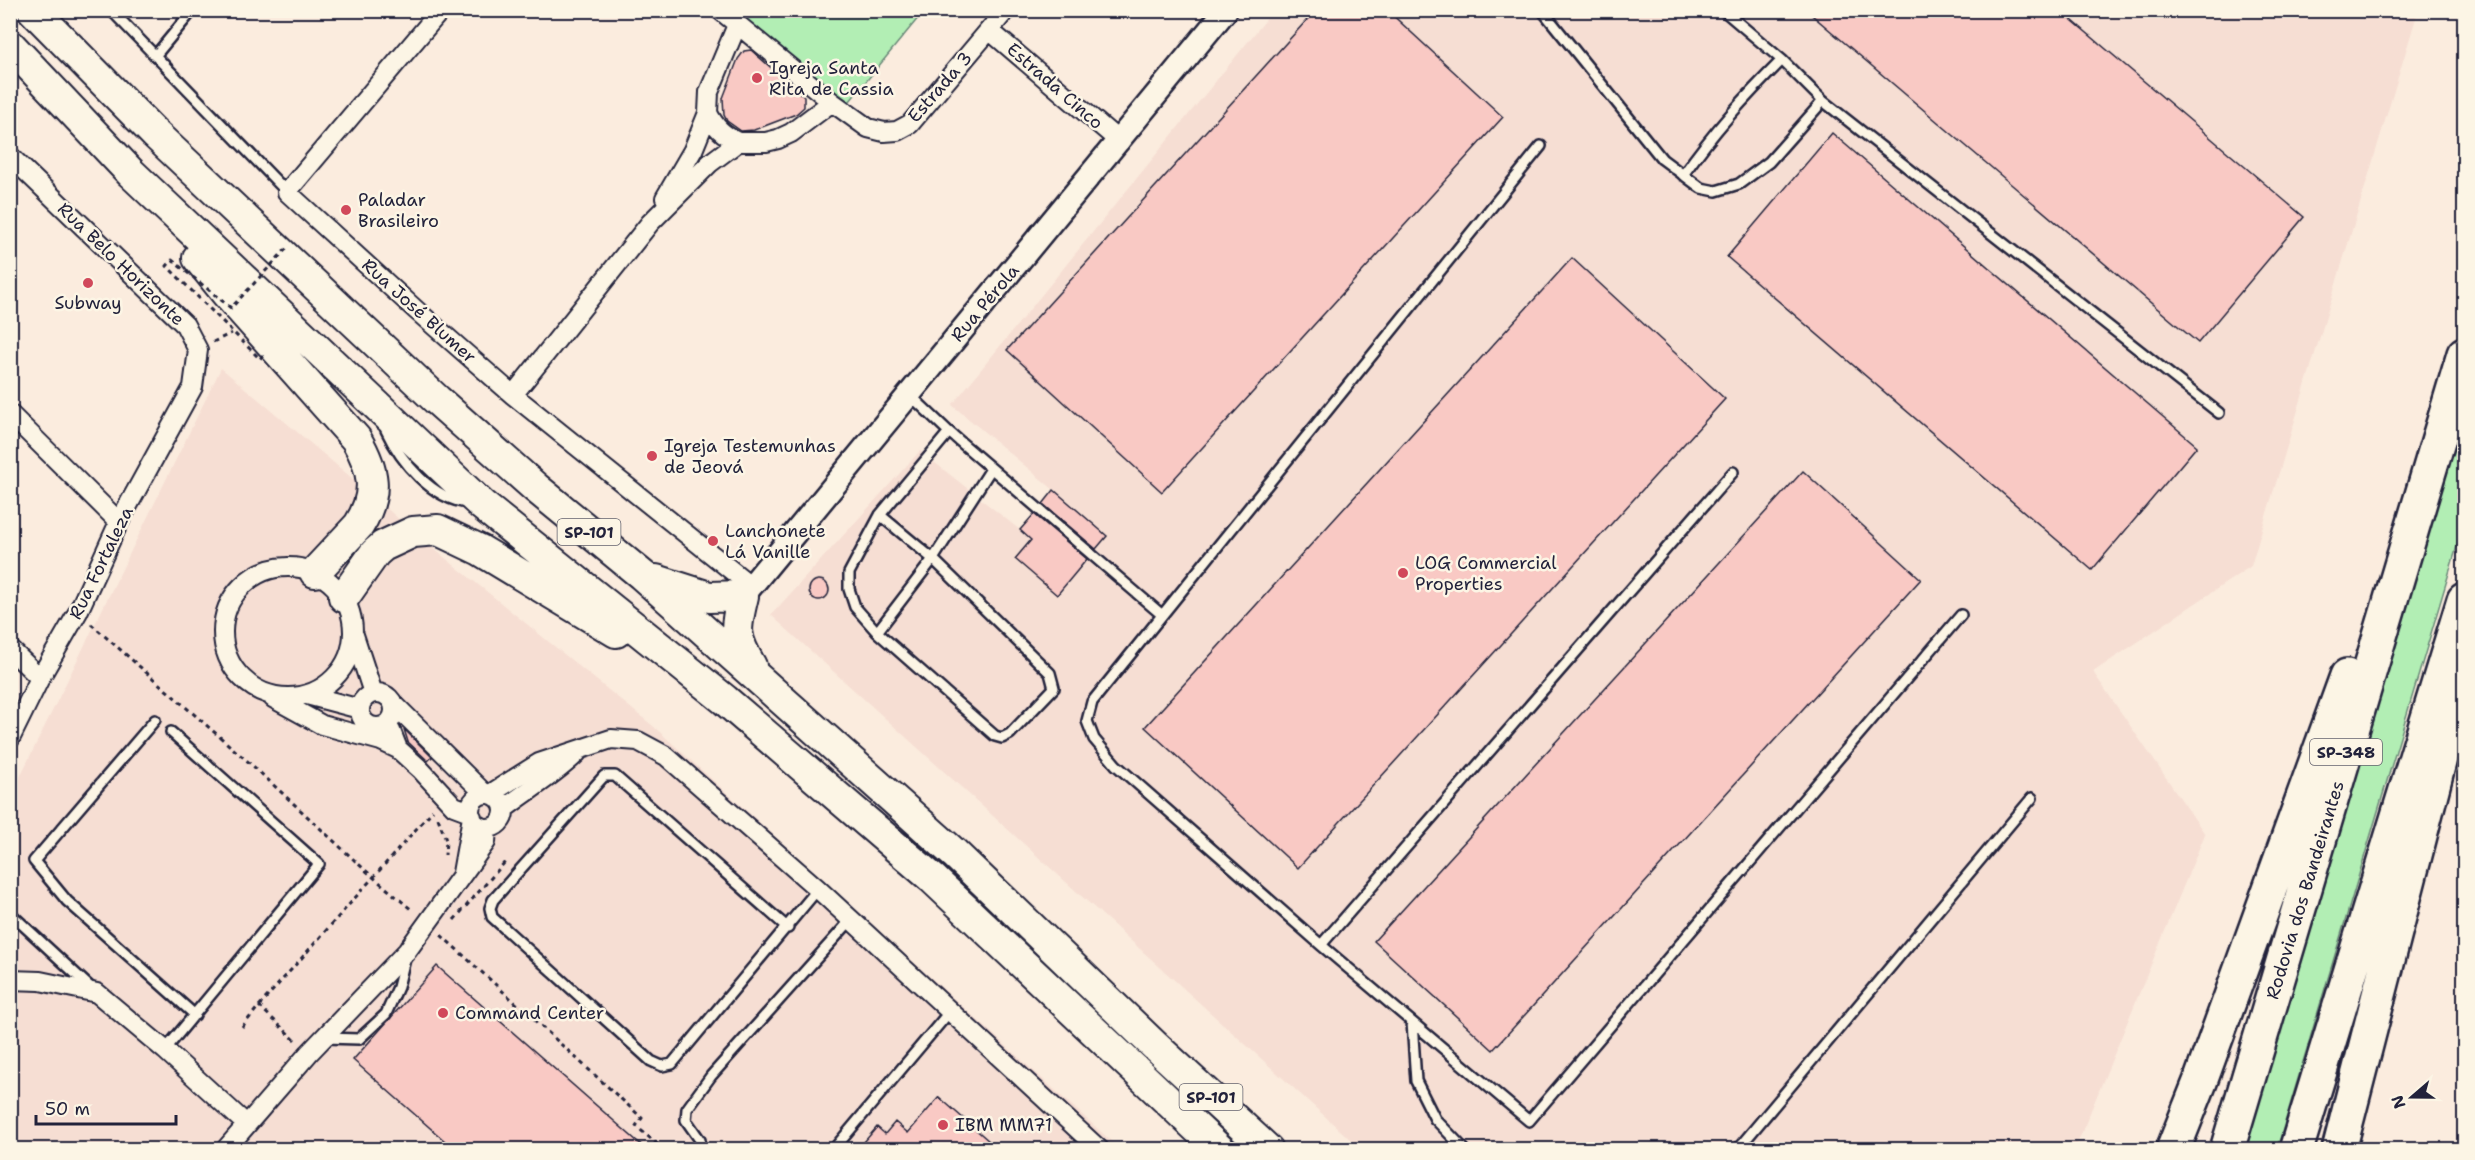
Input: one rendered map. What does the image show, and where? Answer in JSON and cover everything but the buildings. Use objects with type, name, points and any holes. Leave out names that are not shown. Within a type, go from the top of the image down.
[{"type":"highway","name":"SP-101","points":[[33,10],[155,134],[436,400],[536,488],[642,575],[956,854],[1154,1045],[1268,1149]]},
{"type":"highway","name":"SP-101","points":[[10,45],[131,173],[482,505],[725,700],[932,878],[1220,1149]]},
{"type":"highway","points":[[131,173],[228,294],[356,439],[370,463],[372,495],[365,516],[315,572]]},
{"type":"highway","name":"Rodovia dos Bandeirantes","points":[[2227,1149],[2399,579],[2464,354]]},
{"type":"highway","points":[[344,597],[375,553],[383,546],[413,532],[438,530],[480,550],[725,700]]},
{"type":"highway","points":[[642,575],[709,597],[747,591],[737,621],[736,635],[741,650],[770,688]]},
{"type":"highway","points":[[2173,1149],[2200,1082],[2329,728],[2368,612],[2399,579]]},
{"type":"highway","points":[[2296,1149],[2464,600]]},
{"type":"highway","points":[[2339,1149],[2454,709],[2463,662],[2464,623]]},
{"type":"highway","points":[[2364,1149],[2365,1048]]},
{"type":"street","points":[[287,192],[441,10]]},
{"type":"street","name":"Estrada 3","points":[[720,10],[832,102],[868,128],[884,132],[897,131],[910,124],[1006,10]]},
{"type":"street","name":"Rua Pérola","points":[[747,591],[1120,142],[1226,10]]},
{"type":"street","points":[[650,223],[693,150],[708,113],[709,92],[737,25]]},
{"type":"street","name":"Estrada Cinco","points":[[989,30],[1120,142]]},
{"type":"street","points":[[708,113],[726,137],[738,142],[778,139],[791,133],[832,102]]},
{"type":"street","points":[[513,395],[650,223],[690,181],[738,142]]},
{"type":"street","name":"Rua Belo Horizonte","points":[[10,156],[185,325],[198,350],[193,387]]},
{"type":"street","name":"Rua José Blumer","points":[[287,192],[513,395],[747,591]]},
{"type":"street","name":"Rua Fortaleza","points":[[10,739],[40,678],[78,612],[120,522],[193,387]]},
{"type":"street","points":[[10,414],[120,522]]},
{"type":"street","points":[[373,693],[353,631],[352,618],[344,597],[332,584],[315,572],[294,566],[273,568],[254,576],[238,589],[227,607],[222,628],[225,649],[233,668],[248,684],[322,725],[381,741],[398,749],[454,806],[471,815],[478,825],[487,828],[498,825],[504,815],[500,800],[488,794],[384,694],[373,693],[364,699],[360,709],[363,720],[372,726],[391,731],[398,749]]},
{"type":"street","points":[[266,694],[287,698],[308,695],[325,686],[340,672],[349,656],[353,631]]},
{"type":"street","points":[[10,650],[40,678]]},
{"type":"street","points":[[308,695],[360,709]]},
{"type":"street","points":[[378,727],[383,726],[392,718],[394,713],[392,702]]},
{"type":"street","points":[[462,874],[473,802],[539,764],[611,739],[638,741],[666,756],[818,889],[850,921],[951,1010],[1100,1149]]},
{"type":"street","points":[[504,809],[533,786],[559,770],[580,750]]},
{"type":"street","points":[[225,1149],[309,1053],[407,951],[434,930],[462,874],[486,842],[487,828]]},
{"type":"street","points":[[10,980],[40,981],[97,993],[165,1050],[246,1124]]},
{"type":"lane","name":"Rua José Blumer","points":[[111,10],[287,192]]},
{"type":"lane","points":[[155,56],[193,10]]},
{"type":"lane","points":[[1542,10],[1662,159],[1701,188],[1716,191],[1739,184],[1769,162],[1823,102]]},
{"type":"lane","points":[[1723,10],[1782,60],[1823,102],[2219,413]]},
{"type":"lane","points":[[1683,175],[1739,102],[1782,60]]},
{"type":"lane","points":[[1541,146],[1092,702],[1087,721],[1094,739],[1116,765],[1321,945],[1529,1122],[1961,615]]},
{"type":"lane","points":[[909,394],[991,469],[1161,614]]},
{"type":"lane","points":[[880,515],[933,559],[1050,673],[1054,681],[1054,688],[1010,734],[1002,738],[995,736],[877,632],[855,607],[849,589],[849,573],[880,515],[950,432]]},
{"type":"lane","points":[[877,632],[933,559],[991,469]]},
{"type":"lane","points":[[1321,945],[1733,472]]},
{"type":"lane","points":[[155,720],[34,861],[67,901],[195,1016]]},
{"type":"lane","points":[[165,1050],[319,864],[171,732]]},
{"type":"lane","points":[[788,928],[615,776],[604,776],[493,900],[490,908],[492,917],[651,1061],[662,1066],[672,1064],[788,928],[818,889]]},
{"type":"lane","points":[[1737,1149],[2032,798]]},
{"type":"lane","points":[[10,913],[97,993]]},
{"type":"lane","points":[[700,1140],[686,1120],[687,1109],[711,1076],[850,921]]},
{"type":"lane","points":[[324,1038],[359,1039],[386,1014],[398,987],[407,951]]},
{"type":"lane","points":[[833,1149],[951,1010]]},
{"type":"lane","points":[[1412,1022],[1416,1081],[1435,1119],[1465,1149]]},
{"type":"path","points":[[263,354],[260,359],[166,266],[172,260],[231,308],[289,246]]},
{"type":"path","points":[[78,612],[253,766],[372,877],[642,1118],[636,1126],[664,1149]]},
{"type":"path","points":[[242,1027],[435,807],[446,840],[445,862]]},
{"type":"path","points":[[434,930],[505,862]]},
{"type":"path","points":[[259,1006],[299,1044]]},
{"type":"shaded area","name":"LOG Commercial Properties","points":[[1273,11],[2418,11],[2251,566],[2093,672],[2205,834],[2075,1149],[1361,1149],[771,615],[920,451],[1020,530],[1054,490],[952,405]]},
{"type":"shaded area","points":[[221,368],[413,532],[653,726],[1120,1149],[11,1149],[10,797]]},
{"type":"green space","points":[[728,11],[924,11],[845,107]]},
{"type":"green space","points":[[2464,409],[2464,523],[2277,1149],[2245,1150]]},
{"type":"place","name":"Igreja Santa Rita de Cassia","points":[[757,78]]},
{"type":"place","name":"Paladar Brasileiro","points":[[346,210]]},
{"type":"place","name":"Subway","points":[[88,283]]},
{"type":"place","name":"Igreja Testemunhas de Jeová","points":[[652,456]]},
{"type":"place","name":"Lanchonete Lá Vanille","points":[[713,541]]},
{"type":"place","name":"LOG Commercial Properties","points":[[1403,573]]},
{"type":"place","name":"Command Center","points":[[443,1013]]},
{"type":"place","name":"IBM MM71","points":[[943,1125]]}]
